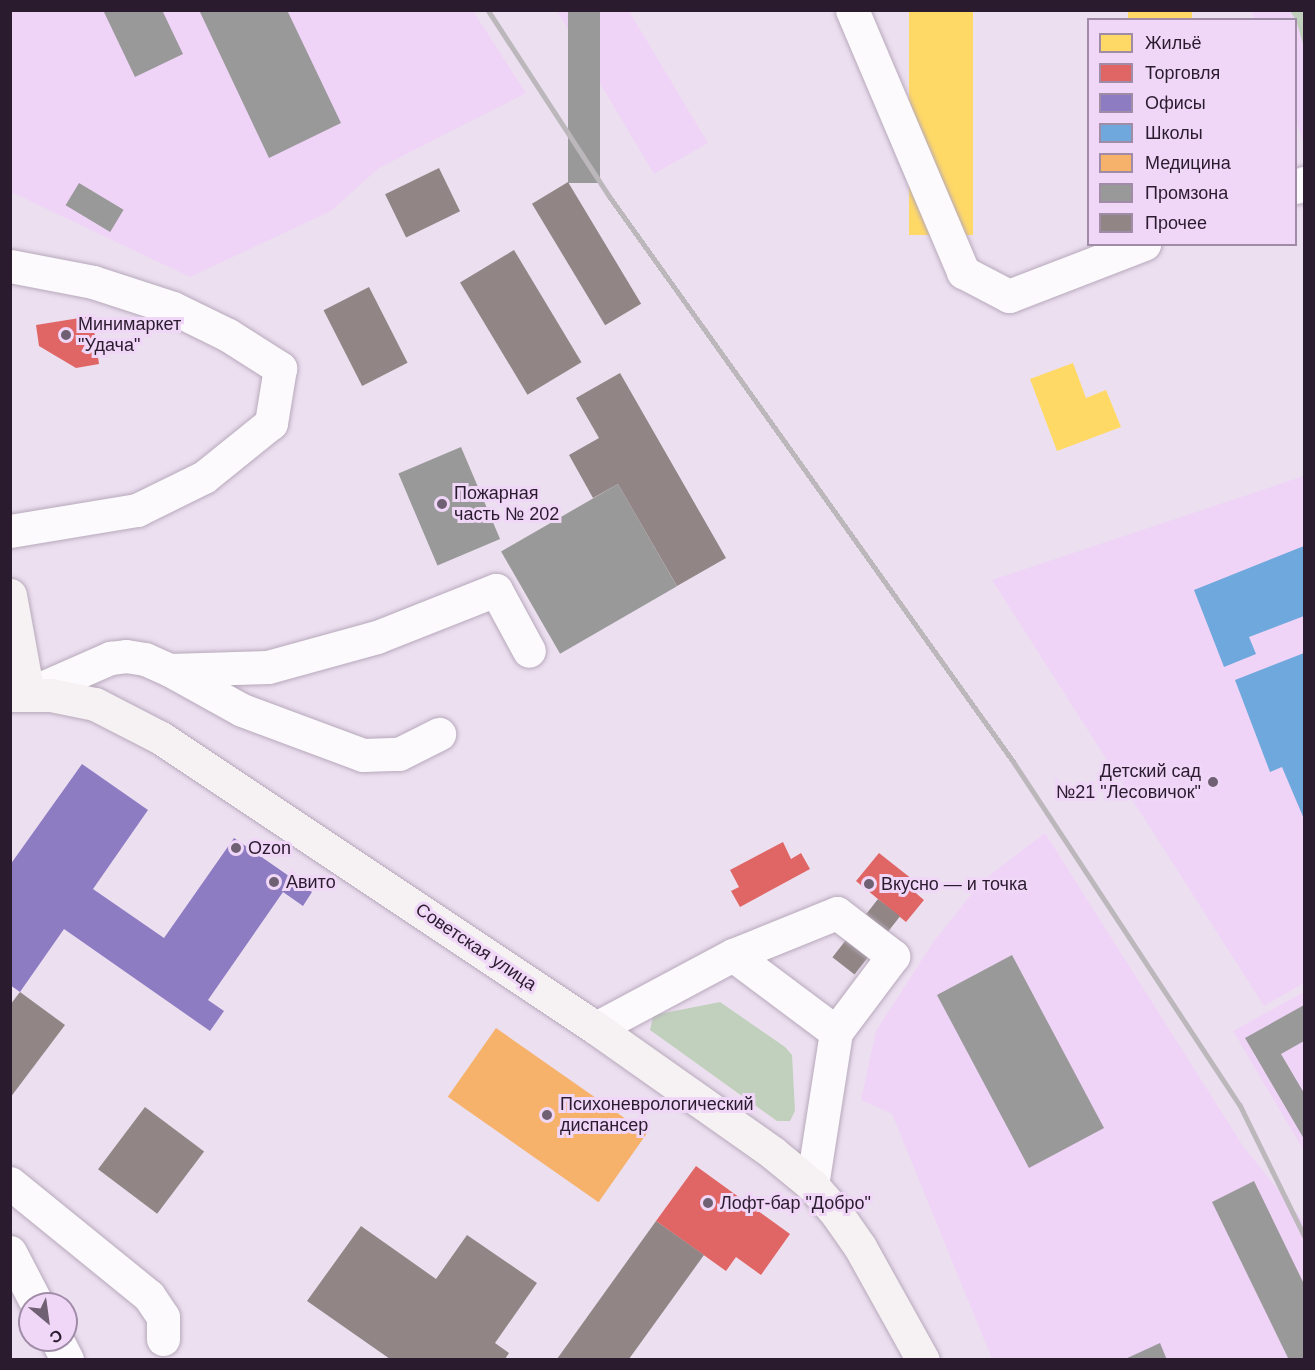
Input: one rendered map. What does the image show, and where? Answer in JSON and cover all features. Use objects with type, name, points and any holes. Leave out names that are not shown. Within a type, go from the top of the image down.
[{"type":"main road","points":[[10,596],[19,694]]},
{"type":"main road","name":"Советская улица","points":[[19,694],[51,695],[95,704],[161,738],[596,1028],[773,1153],[812,1185],[861,1247],[923,1359]]},
{"type":"lane","points":[[852,10],[963,272],[1009,296],[1139,246]]},
{"type":"lane","points":[[10,266],[93,282],[173,308],[228,335],[280,368],[271,423],[204,477],[137,510],[10,531]]},
{"type":"lane","points":[[170,670],[268,667],[377,637],[496,590],[529,651]]},
{"type":"lane","points":[[19,694],[110,658],[126,656],[146,659],[170,670],[242,710],[363,755],[399,754],[438,734]]},
{"type":"lane","points":[[596,1028],[733,955],[837,913],[893,956],[836,1032],[812,1185]]},
{"type":"lane","points":[[733,955],[836,1032]]},
{"type":"lane","points":[[10,1183],[149,1296],[163,1317],[163,1340]]},
{"type":"lane","points":[[10,1252],[24,1292]]},
{"type":"shaded area","points":[[10,11],[473,11],[526,93],[379,168],[331,211],[190,277],[11,192]]},
{"type":"shaded area","points":[[557,11],[629,11],[708,143],[654,174]]},
{"type":"shaded area","points":[[1251,11],[1304,11],[1304,144],[1297,124],[1297,18],[1254,18]]},
{"type":"shaded area","name":"Детский сад №21 \"Лесовичок\"","points":[[1304,476],[1304,983],[1264,1006],[992,580]]},
{"type":"shaded area","points":[[1045,833],[1243,1146],[1304,1222],[1304,1359],[992,1359],[892,1114],[861,1100],[876,1031],[934,941],[982,881]]},
{"type":"shaded area","points":[[1304,992],[1304,1151],[1233,1031]]},
{"type":"green space","points":[[1290,11],[1304,11],[1304,47],[1297,18]]},
{"type":"green space","points":[[720,1002],[785,1047],[792,1055],[795,1111],[790,1121],[777,1121],[650,1030],[653,1017],[659,1014]]},
{"type":"building: Жильё","points":[[909,10],[973,10],[973,235],[909,235]]},
{"type":"building: Жильё","points":[[1128,10],[1192,10],[1192,18],[1128,18]]},
{"type":"building: Жильё","points":[[1073,363],[1086,398],[1106,390],[1121,427],[1057,451],[1030,379]]},
{"type":"building: Торговля","name":"Минимаркет \"Удача\"","points":[[92,316],[99,364],[76,368],[39,346],[36,325]]},
{"type":"building: Торговля","points":[[783,842],[791,859],[801,853],[810,869],[740,907],[731,891],[739,887],[730,870]]},
{"type":"building: Торговля","points":[[879,853],[917,883],[911,889],[924,900],[906,922],[856,881]]},
{"type":"building: Торговля","points":[[696,1166],[790,1234],[761,1275],[736,1257],[726,1271],[656,1221]]},
{"type":"building: Офисы","points":[[82,764],[148,810],[93,889],[164,938],[234,838],[312,892],[303,906],[283,892],[208,1000],[224,1011],[210,1031],[64,929],[20,992],[10,985],[10,865]]},
{"type":"building: Школы","points":[[1304,546],[1304,616],[1249,637],[1256,654],[1224,667],[1194,590]]},
{"type":"building: Школы","points":[[1304,653],[1304,819],[1282,767],[1270,772],[1235,680]]},
{"type":"building: Медицина","name":"Психоневрологический диспансер","points":[[496,1028],[647,1134],[599,1202],[448,1097]]},
{"type":"building: Промзона","points":[[103,10],[162,10],[183,54],[135,77]]},
{"type":"building: Промзона","points":[[199,10],[287,10],[341,123],[269,158]]},
{"type":"building: Промзона","points":[[568,10],[600,10],[600,183],[568,183]]},
{"type":"building: Промзона","points":[[79,183],[124,210],[110,232],[66,205]]},
{"type":"building: Промзона","points":[[461,447],[500,539],[437,566],[398,474]]},
{"type":"building: Промзона","points":[[618,484],[677,586],[560,654],[501,552]]},
{"type":"building: Промзона","points":[[1012,955],[1104,1128],[1029,1168],[937,995]]},
{"type":"building: Промзона","points":[[1304,1005],[1304,1041],[1281,1054],[1304,1093],[1304,1139],[1245,1038]]},
{"type":"building: Промзона","points":[[1254,1181],[1304,1284],[1304,1360],[1289,1360],[1212,1202]]},
{"type":"building: Промзона","points":[[1160,1343],[1167,1360],[1123,1360]]},
{"type":"building: Прочее","points":[[439,168],[460,211],[406,237],[385,194]]},
{"type":"building: Прочее","points":[[568,182],[641,304],[605,325],[532,204]]},
{"type":"building: Прочее","points":[[514,250],[581,362],[527,395],[460,282]]},
{"type":"building: Прочее","points":[[369,287],[408,363],[362,386],[324,310]]},
{"type":"building: Прочее","points":[[620,373],[726,558],[677,586],[618,484],[593,498],[569,455],[599,438],[576,398]]},
{"type":"building: Прочее","points":[[878,899],[900,916],[855,975],[832,957]]},
{"type":"building: Прочее","points":[[20,992],[65,1025],[10,1098],[10,1005]]},
{"type":"building: Прочее","points":[[145,1107],[204,1152],[157,1214],[98,1169]]},
{"type":"building: Прочее","points":[[656,1221],[704,1255],[629,1359],[557,1359]]},
{"type":"building: Прочее","points":[[361,1226],[436,1279],[467,1235],[537,1283],[495,1343],[509,1353],[505,1359],[390,1359],[307,1301]]},
{"type":"railway","points":[[488,10],[610,197],[1013,761],[1240,1105],[1304,1235]]},
{"type":"place","name":"Минимаркет \"Удача\"","points":[[66,335]]},
{"type":"place","name":"Пожарная часть № 202","points":[[442,504]]},
{"type":"place","name":"Детский сад №21 \"Лесовичок\"","points":[[1213,782]]},
{"type":"place","name":"Ozon","points":[[236,848]]},
{"type":"place","name":"Авито","points":[[274,882]]},
{"type":"place","name":"Вкусно — и точка","points":[[869,884]]},
{"type":"place","name":"Психоневрологический диспансер","points":[[547,1115]]},
{"type":"place","name":"Лофт-бар \"Добро\"","points":[[708,1203]]}]
